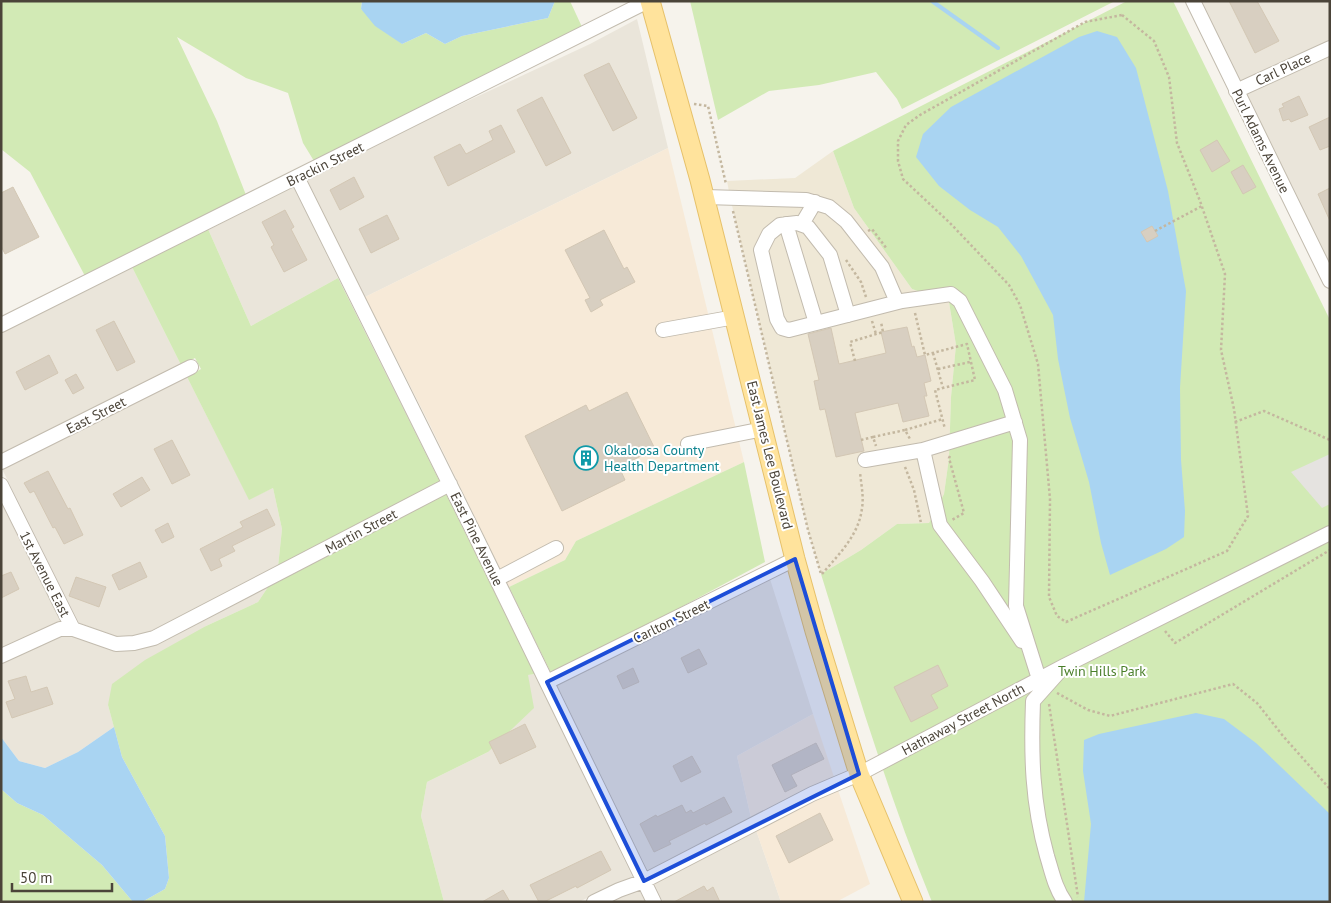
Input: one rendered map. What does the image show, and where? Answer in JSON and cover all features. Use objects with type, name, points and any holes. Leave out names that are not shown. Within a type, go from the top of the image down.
[{"type":"main road","name":"East James Lee Boulevard","points":[[649,1],[705,197],[795,559],[815,631],[859,774],[913,902]]},
{"type":"street","name":"Brackin Street","points":[[1,325],[649,1]]},
{"type":"street","name":"Purl Adams Avenue","points":[[1192,1],[1330,282]]},
{"type":"street","name":"Carl Place","points":[[1236,91],[1330,48]]},
{"type":"street","name":"East Pine Avenue","points":[[297,177],[450,484],[654,902]]},
{"type":"street","points":[[705,197],[806,200],[829,208],[846,221],[882,267],[896,302]]},
{"type":"street","points":[[802,224],[815,202]]},
{"type":"street","points":[[848,315],[830,255],[808,227],[797,223],[780,225],[769,234],[761,250],[777,319],[782,328],[789,330],[848,315],[896,302],[952,294],[960,301],[1006,390],[1020,440],[1016,606],[1039,679]]},
{"type":"street","points":[[786,224],[816,323]]},
{"type":"street","points":[[663,330],[735,317]]},
{"type":"street","name":"East Street","points":[[1,462],[191,367]]},
{"type":"street","points":[[863,463],[917,446],[1014,422]]},
{"type":"street","points":[[688,444],[763,429]]},
{"type":"street","points":[[917,446],[940,525],[982,581],[1031,654]]},
{"type":"street","name":"Martin Street","points":[[272,577],[450,484]]},
{"type":"street","name":"1st Avenue East","points":[[1,485],[73,629],[116,644],[145,641],[200,615],[272,577]]},
{"type":"street","name":"Hathaway Street North","points":[[594,902],[644,881],[812,794],[859,774],[1064,666],[1330,533]]},
{"type":"street","points":[[496,579],[556,548]]},
{"type":"street","name":"Carlton Street","points":[[547,682],[795,559]]},
{"type":"street","points":[[1,656],[60,629],[73,629]]},
{"type":"street","points":[[1064,666],[1033,701],[1032,730],[1034,796],[1040,830],[1054,882],[1065,902]]},
{"type":"path","points":[[1122,15],[1154,41],[1169,78],[1177,142],[1202,206],[1225,274],[1221,350],[1236,422],[1248,516],[1227,551],[1066,622],[1057,616],[1049,597],[1050,499],[1038,364],[1020,305],[1008,285],[950,224],[903,179],[898,161],[898,141],[906,125],[981,80],[1085,22],[1122,15]]},
{"type":"path","points":[[679,102],[708,106],[808,530],[822,574],[850,542],[861,515],[863,506],[863,463]]},
{"type":"path","points":[[1155,231],[1202,206]]},
{"type":"path","points":[[845,260],[861,282],[876,334]]},
{"type":"path","points":[[906,315],[915,313],[925,355],[967,344],[975,380],[935,390],[946,431]]},
{"type":"path","points":[[855,361],[850,342],[883,332],[880,322],[889,319]]},
{"type":"path","points":[[933,353],[943,388]]},
{"type":"path","points":[[938,369],[970,362]]},
{"type":"path","points":[[1236,422],[1264,411],[1330,440]]},
{"type":"path","points":[[861,440],[943,419]]},
{"type":"path","points":[[905,430],[917,446]]},
{"type":"path","points":[[873,437],[877,450]]},
{"type":"path","points":[[952,452],[949,458],[964,513],[952,519],[954,529]]},
{"type":"path","points":[[901,466],[906,468],[914,490],[921,523]]},
{"type":"path","points":[[1157,635],[1165,631],[1174,643],[1330,550]]},
{"type":"path","points":[[1055,692],[1088,710],[1110,716],[1233,684],[1258,703],[1283,736],[1330,789]]},
{"type":"path","points":[[1048,698],[1079,902]]},
{"type":"highlighted area","points":[[795,559],[859,774],[644,881],[547,682]]},
{"type":"shaded area","points":[[1201,1],[1330,1],[1330,40],[1240,82]]},
{"type":"shaded area","points":[[637,19],[668,148],[365,297],[307,180],[429,119],[590,44]]},
{"type":"shaded area","points":[[1330,55],[1330,264],[1246,94]]},
{"type":"shaded area","points":[[668,148],[744,462],[576,541],[565,560],[509,587],[365,297]]},
{"type":"shaded area","points":[[833,151],[854,208],[912,289],[949,302],[956,345],[951,397],[949,458],[944,494],[929,523],[897,524],[861,550],[821,574],[808,530],[727,181],[795,178]]},
{"type":"shaded area","points":[[293,187],[338,278],[251,326],[208,229]]},
{"type":"shaded area","points":[[132,267],[181,365],[1,455],[1,333]]},
{"type":"shaded area","points":[[187,377],[249,499],[273,488],[282,529],[278,567],[144,634],[118,637],[79,623],[2,469]]},
{"type":"shaded area","points":[[1330,454],[1330,504],[1322,508],[1291,472]]},
{"type":"shaded area","points":[[1,502],[61,622],[1,649]]},
{"type":"shaded area","points":[[770,579],[813,714],[737,756],[751,818],[648,871],[557,685]]},
{"type":"shaded area","points":[[268,587],[258,602],[206,626],[108,705],[114,727],[78,752],[45,768],[19,761],[1,737],[1,664],[62,636],[71,636],[114,651],[146,648]]},
{"type":"shaded area","points":[[535,674],[633,878],[617,883],[579,902],[444,902],[421,816],[427,782],[488,752],[528,675]]},
{"type":"shaded area","points":[[813,714],[834,777],[751,818],[737,756]]},
{"type":"shaded area","points":[[838,790],[870,884],[836,902],[781,902],[756,830]]},
{"type":"shaded area","points":[[756,830],[781,902],[663,902],[654,883]]},
{"type":"shaded area","points":[[639,890],[646,902],[609,902],[622,896]]},
{"type":"green space","points":[[1,1],[362,1],[361,9],[402,44],[426,33],[445,44],[462,36],[548,18],[555,1],[570,1],[582,27],[314,161],[303,143],[288,93],[246,78],[177,37],[217,121],[246,195],[85,276],[30,172],[1,149]]},
{"type":"green space","points":[[690,1],[1115,1],[902,109],[897,99],[876,72],[819,85],[769,91],[718,120]]},
{"type":"green space","name":"Twin Hills Park","points":[[1127,1],[1173,1],[1330,320],[1330,902],[932,902],[901,821],[859,698],[821,574],[861,550],[897,524],[929,523],[944,494],[949,458],[951,397],[956,345],[949,302],[912,289],[854,208],[833,151]]},
{"type":"green space","points":[[208,229],[251,326],[338,278],[440,482],[278,567],[282,529],[273,488],[249,500],[187,377],[201,369],[195,358],[181,365],[132,267]]},
{"type":"green space","points":[[744,462],[765,562],[657,620],[557,670],[550,671],[509,587],[565,560],[576,541]]},
{"type":"green space","points":[[446,494],[535,674],[528,675],[534,708],[488,752],[427,782],[421,816],[444,902],[142,902],[165,889],[169,878],[165,836],[122,757],[108,705],[112,684],[145,660],[206,626],[258,602],[268,587]]},
{"type":"green space","points":[[1,789],[17,803],[43,815],[102,865],[133,902],[1,902]]},
{"type":"water","points":[[362,1],[555,1],[548,18],[462,36],[445,44],[426,33],[402,44],[375,26],[361,9]]},
{"type":"water","points":[[1097,31],[1117,37],[1136,68],[1168,191],[1186,291],[1180,388],[1181,460],[1185,511],[1184,537],[1166,549],[1110,575],[1101,543],[1089,482],[1070,418],[1058,359],[1053,315],[1021,256],[998,227],[970,210],[939,186],[916,157],[923,134],[951,107],[1079,37]]},
{"type":"water","points":[[1196,713],[1224,719],[1256,743],[1330,814],[1330,902],[1084,902],[1091,824],[1083,771],[1084,740],[1099,734]]},
{"type":"water","points":[[114,727],[122,757],[165,836],[169,878],[165,889],[142,902],[133,902],[102,865],[43,815],[17,803],[1,789],[1,737],[19,761],[45,768],[78,752]]},
{"type":"building","points":[[1229,1],[1257,1],[1279,41],[1255,53]]},
{"type":"building","points":[[609,63],[637,118],[613,131],[584,75]]},
{"type":"building","points":[[1299,96],[1308,115],[1291,122],[1289,119],[1283,121],[1279,109],[1284,107],[1282,104]]},
{"type":"building","points":[[542,97],[571,153],[546,166],[517,110]]},
{"type":"building","points":[[1330,117],[1330,146],[1320,150],[1309,127]]},
{"type":"building","points":[[501,125],[515,152],[448,186],[434,157],[460,144],[466,154],[493,140],[489,131]]},
{"type":"building","points":[[1217,140],[1230,161],[1212,172],[1200,150]]},
{"type":"building","points":[[1243,165],[1256,187],[1243,194],[1231,172]]},
{"type":"building","points":[[354,177],[364,197],[340,210],[330,190]]},
{"type":"building","points":[[13,187],[39,237],[5,254],[1,246],[1,193]]},
{"type":"building","points":[[1330,188],[1330,221],[1318,194]]},
{"type":"building","points":[[285,210],[294,227],[291,229],[307,260],[284,272],[271,247],[274,245],[262,222]]},
{"type":"building","points":[[387,215],[399,239],[371,253],[359,229]]},
{"type":"building","points":[[1152,226],[1158,236],[1147,242],[1141,232]]},
{"type":"building","points":[[604,230],[624,269],[627,267],[635,282],[600,300],[603,305],[591,312],[585,300],[590,298],[565,250]]},
{"type":"building","points":[[114,321],[135,362],[117,371],[96,330]]},
{"type":"building","points":[[907,327],[912,347],[914,346],[917,357],[925,355],[931,381],[924,383],[927,396],[924,396],[929,416],[903,422],[898,403],[855,413],[864,451],[836,457],[825,409],[820,410],[814,381],[819,380],[808,334],[831,328],[839,364],[886,353],[881,332]]},
{"type":"building","points":[[49,355],[58,373],[25,390],[16,372]]},
{"type":"building","points":[[76,374],[84,388],[73,394],[65,380]]},
{"type":"building","name":"Okaloosa County Health Department","points":[[627,392],[655,449],[619,467],[625,480],[562,511],[525,436],[586,405],[589,411]]},
{"type":"building","points":[[172,440],[190,475],[172,484],[154,449]]},
{"type":"building","points":[[48,471],[68,509],[70,508],[83,535],[64,544],[55,527],[53,528],[34,491],[30,493],[24,483]]},
{"type":"building","points":[[142,477],[150,490],[121,507],[113,494]]},
{"type":"building","points":[[267,509],[275,525],[232,546],[235,551],[219,559],[222,566],[211,571],[200,549],[243,527],[240,522]]},
{"type":"building","points":[[168,523],[174,537],[162,543],[155,530]]},
{"type":"building","points":[[140,562],[147,577],[119,590],[112,575]]},
{"type":"building","points":[[11,572],[19,589],[1,598],[1,576]]},
{"type":"building","points":[[76,577],[106,587],[99,607],[69,596]]},
{"type":"building","points":[[699,649],[707,664],[688,673],[681,658]]},
{"type":"building","points":[[938,665],[948,686],[931,695],[938,708],[911,722],[894,687]]},
{"type":"building","points":[[633,668],[639,682],[623,689],[617,676]]},
{"type":"building","points":[[26,676],[31,692],[47,687],[53,704],[12,718],[6,702],[15,699],[8,681]]},
{"type":"building","points":[[525,724],[536,747],[500,764],[489,742]]},
{"type":"building","points":[[816,743],[824,759],[791,775],[797,786],[785,792],[772,765]]},
{"type":"building","points":[[692,756],[701,772],[681,782],[673,766]]},
{"type":"building","points":[[724,797],[732,812],[669,841],[671,844],[654,852],[640,824],[656,815],[657,817],[682,805],[686,813],[691,810],[693,813]]},
{"type":"building","points":[[820,813],[833,840],[789,863],[776,836]]},
{"type":"building","points":[[601,851],[611,870],[577,888],[576,886],[544,902],[539,902],[530,885]]},
{"type":"building","points":[[704,886],[707,891],[713,887],[720,902],[674,902]]},
{"type":"building","points":[[503,890],[510,902],[482,902]]},
{"type":"waterway","points":[[932,1],[998,48]]},
{"type":"place","name":"Okaloosa County Health Department","points":[[586,458]]}]
